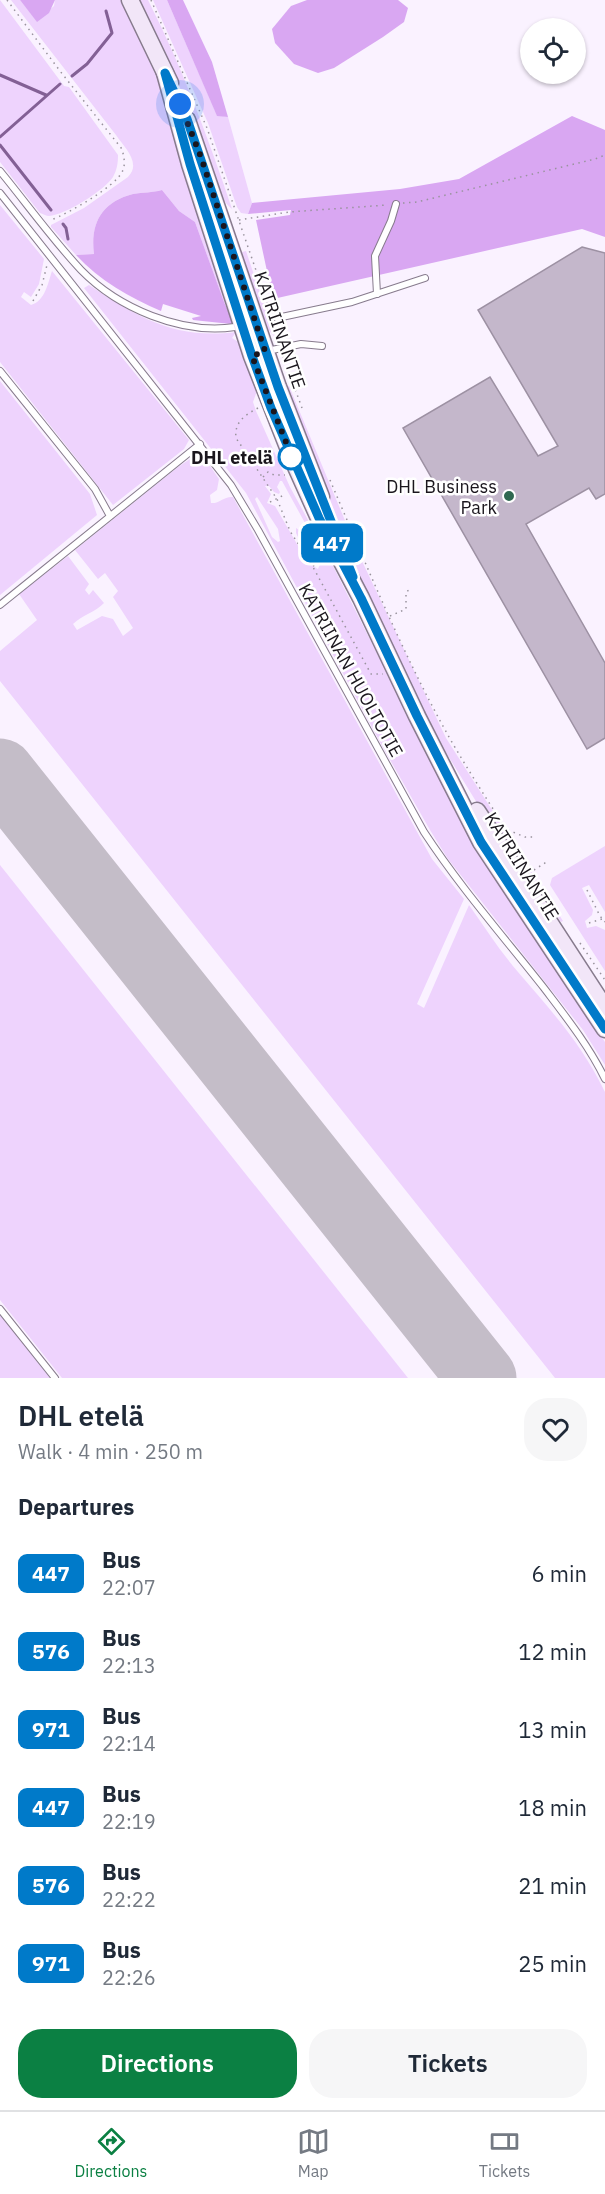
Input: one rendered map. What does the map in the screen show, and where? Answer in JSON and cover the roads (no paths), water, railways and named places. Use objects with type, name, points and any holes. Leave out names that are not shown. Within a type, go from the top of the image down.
[{"type":"main road","name":"KATRIINANTIE","points":[[130,0],[165,73],[186,153],[266,351],[264,391],[314,508],[481,842],[605,1029]]},
{"type":"main road","name":"KATRIINANTIE","points":[[417,716],[489,832],[605,1008]]},
{"type":"lane","points":[[0,171],[82,271],[114,295],[148,315],[179,324],[213,329],[235,327]]},
{"type":"lane","name":"KATRIINAN HUOLTOTIE","points":[[0,193],[231,485],[424,832],[455,878],[560,1009],[598,1064],[605,1079]]},
{"type":"lane","points":[[377,294],[375,256],[396,204]]},
{"type":"lane","points":[[26,226],[41,222]]},
{"type":"lane","points":[[277,318],[352,302],[425,278]]},
{"type":"lane","points":[[266,351],[301,344],[322,346]]},
{"type":"lane","points":[[0,371],[95,489],[111,516]]},
{"type":"lane","points":[[0,605],[200,444]]},
{"type":"lane","points":[[0,1309],[55,1378]]},
{"type":"waterway","points":[[72,76],[87,64],[112,33],[106,11]]},
{"type":"waterway","points":[[0,75],[46,95]]},
{"type":"waterway","points":[[0,137],[60,84]]},
{"type":"waterway","points":[[0,145],[51,210]]},
{"type":"waterway","points":[[63,224],[68,239]]},
{"type":"place","name":"DHL etelä","points":[[291,457]]},
{"type":"place","name":"DHL Business Park","points":[[509,496]]}]
